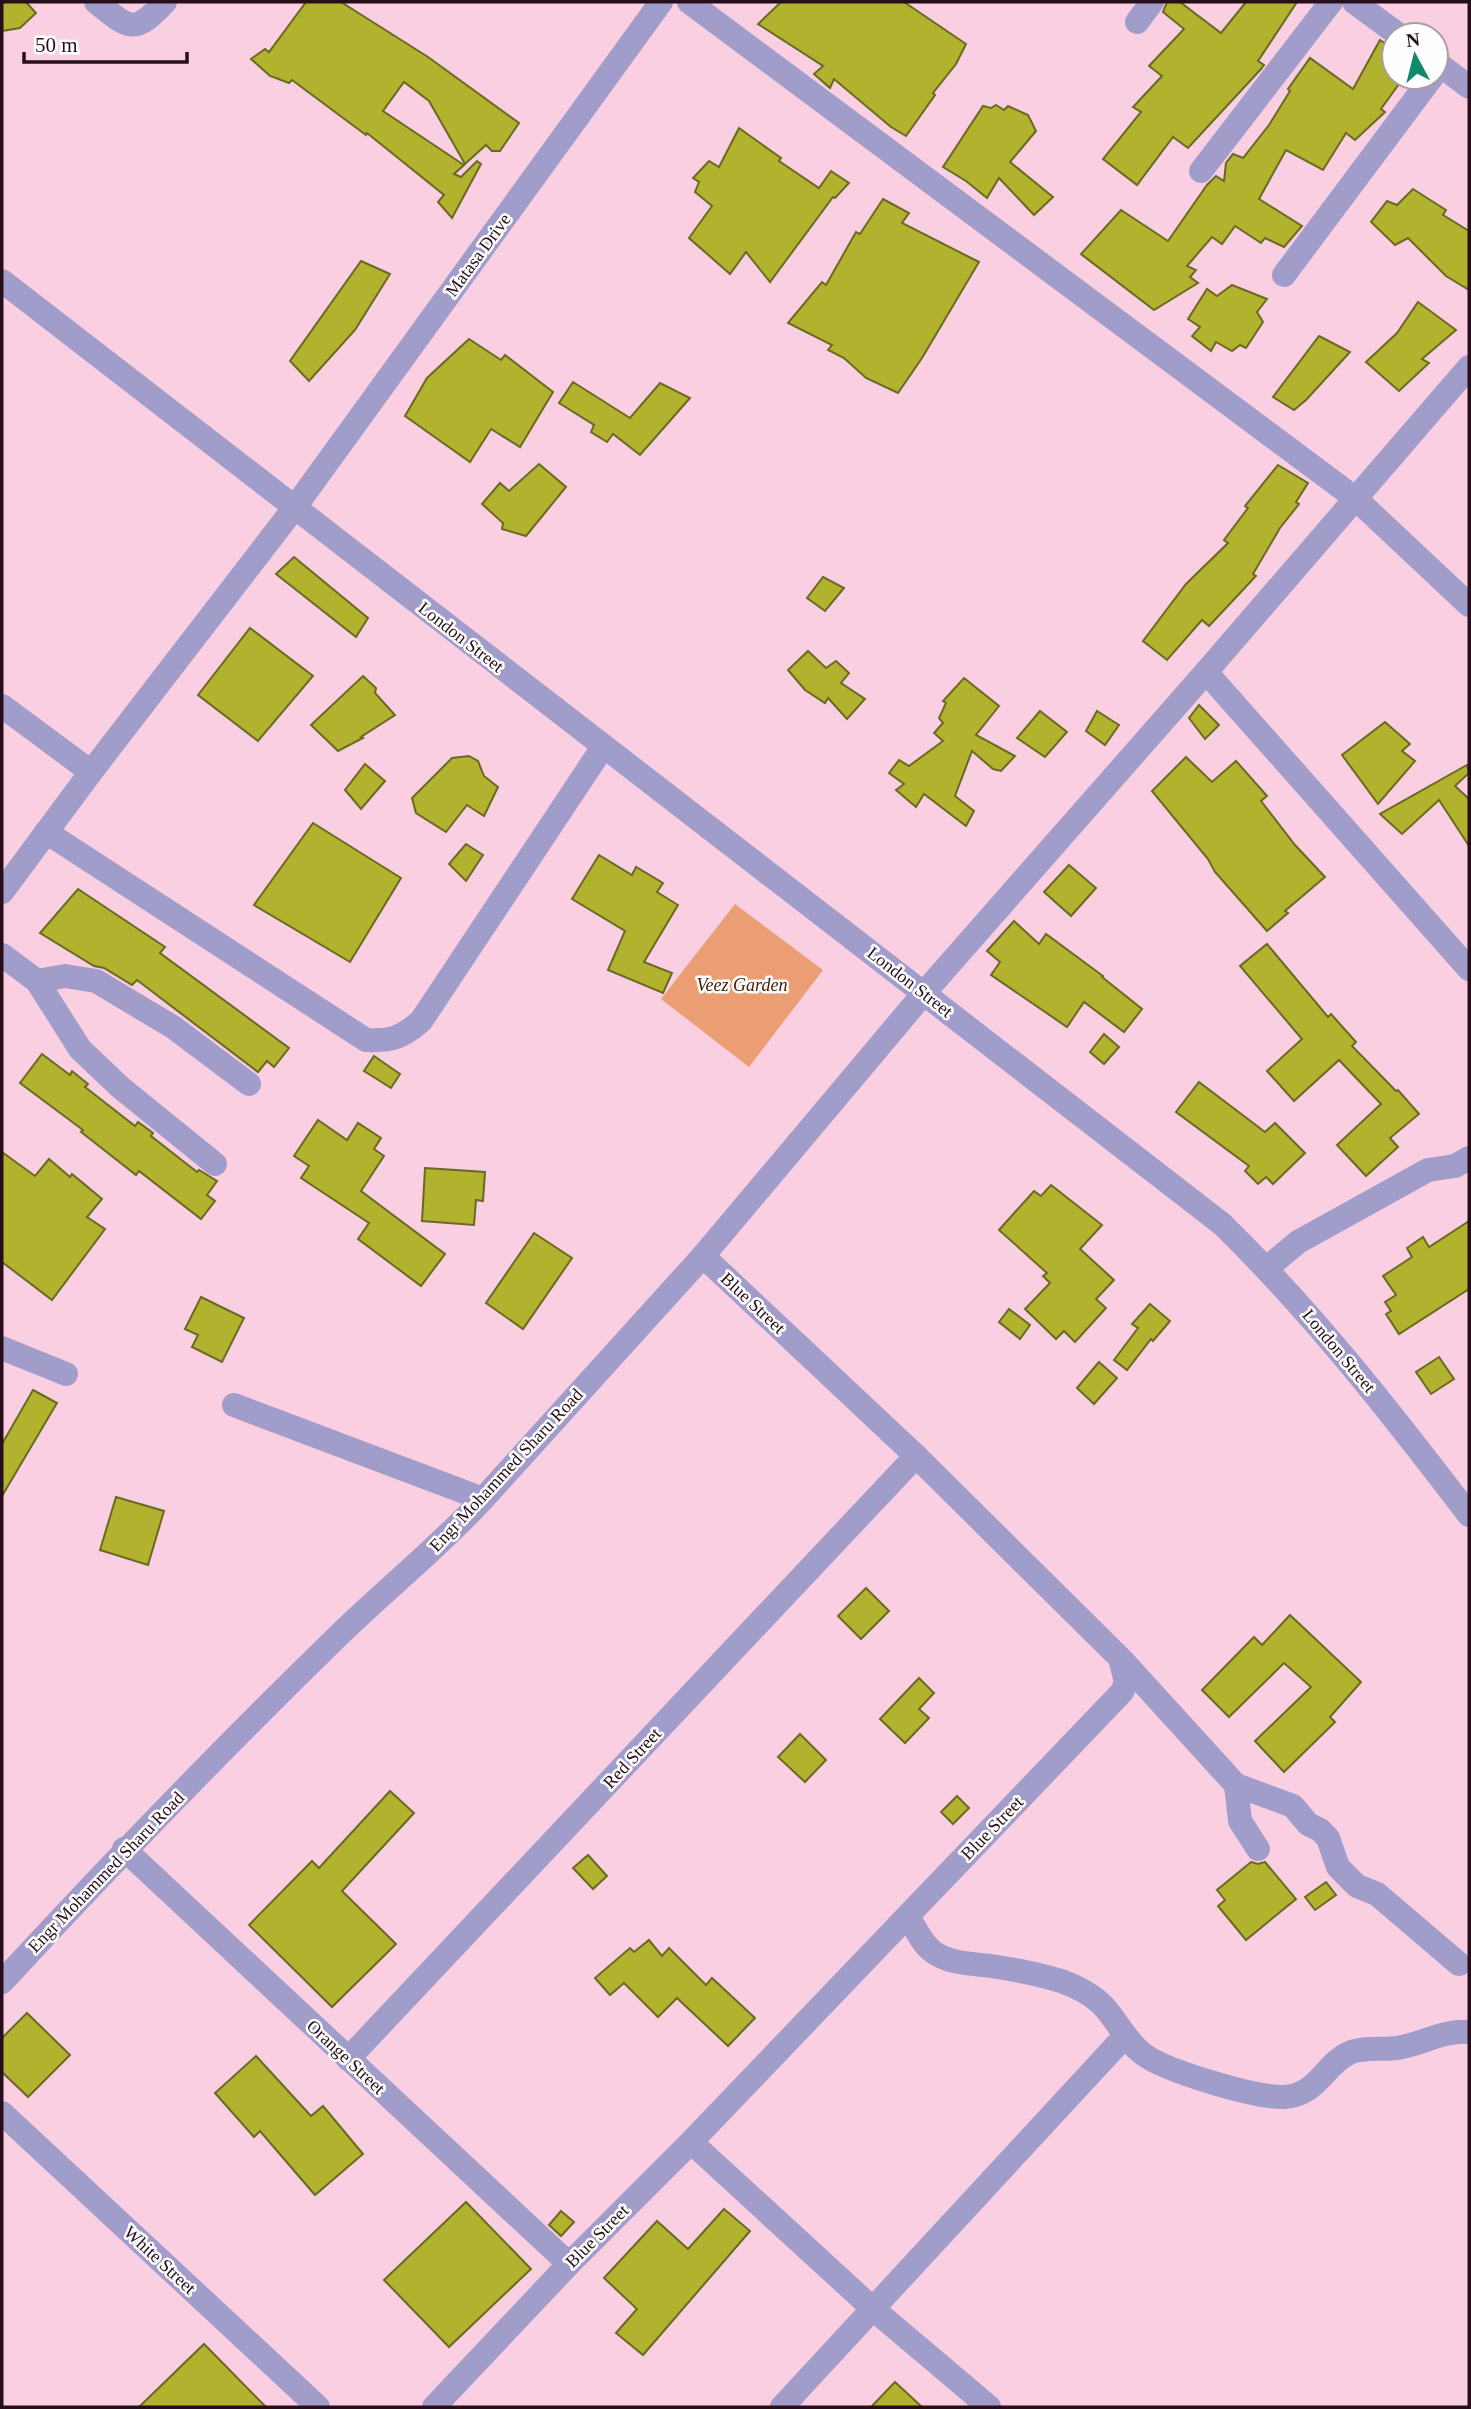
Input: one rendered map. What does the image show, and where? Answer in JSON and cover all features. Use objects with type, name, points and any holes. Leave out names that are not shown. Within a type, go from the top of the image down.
[{"type":"street","points":[[96,2],[123,24],[130,25],[140,24],[150,18],[165,2]]},
{"type":"street","name":"Matasa Drive","points":[[2,892],[295,508],[661,2]]},
{"type":"street","points":[[690,2],[1355,498],[1469,605]]},
{"type":"street","points":[[1137,22],[1152,2]]},
{"type":"street","points":[[1200,171],[1331,2]]},
{"type":"street","points":[[1354,2],[1380,21]]},
{"type":"street","points":[[1450,77],[1469,87]]},
{"type":"street","points":[[1284,275],[1420,91]]},
{"type":"street","name":"London Street","points":[[2,281],[1222,1224],[1267,1268],[1322,1329],[1468,1510]]},
{"type":"street","name":"Engr Mohammed Sharu Road","points":[[2,1982],[124,1849],[339,1635],[462,1522],[483,1499],[703,1256],[924,993],[1469,367]]},
{"type":"street","points":[[1206,672],[1469,969]]},
{"type":"street","points":[[2,706],[91,772]]},
{"type":"street","points":[[46,832],[366,1040],[385,1041],[404,1035],[421,1021],[603,747]]},
{"type":"street","points":[[2,955],[37,981],[80,1049],[120,1087],[215,1164]]},
{"type":"street","points":[[37,981],[65,976],[96,981],[173,1027],[249,1084]]},
{"type":"street","points":[[1267,1268],[1298,1242],[1428,1170],[1455,1166],[1469,1157]]},
{"type":"street","name":"Blue Street","points":[[434,2407],[1122,1692],[1126,1682],[1120,1657],[916,1456],[703,1256]]},
{"type":"street","points":[[2,1348],[66,1374]]},
{"type":"street","points":[[234,1405],[483,1499]]},
{"type":"street","name":"Red Street","points":[[348,2059],[916,1456]]},
{"type":"street","points":[[1120,1657],[1236,1785],[1293,1806],[1308,1824],[1324,1834],[1338,1867],[1357,1886],[1377,1895],[1459,1964]]},
{"type":"street","points":[[1236,1785],[1240,1821],[1258,1849]]},
{"type":"street","name":"Orange Street","points":[[124,1849],[569,2264]]},
{"type":"street","points":[[908,1916],[924,1944],[934,1953],[948,1960],[1002,1967],[1062,1981],[1086,1992],[1104,2007],[1125,2036],[1142,2053],[1159,2064],[1261,2096],[1287,2097],[1314,2085],[1349,2053],[1398,2048],[1445,2033],[1469,2032]]},
{"type":"street","points":[[782,2407],[1125,2036]]},
{"type":"street","name":"White Street","points":[[2,2113],[318,2407]]},
{"type":"street","points":[[691,2142],[872,2308],[989,2407]]},
{"type":"green space","name":"Veez Garden","points":[[735,904],[823,970],[749,1067],[661,999]]},
{"type":"building","points":[[2,2],[26,2],[36,13],[20,28],[2,31]]},
{"type":"building","points":[[306,2],[341,2],[428,57],[519,123],[500,151],[492,151],[486,145],[465,164],[429,101],[404,82],[383,111],[464,165],[454,174],[461,177],[477,161],[481,164],[452,218],[438,202],[444,195],[367,133],[366,135],[292,80],[289,83],[270,76],[251,59],[265,49],[269,52]]},
{"type":"building","points":[[781,2],[904,2],[966,44],[956,64],[933,93],[935,95],[906,136],[891,127],[834,79],[830,88],[814,74],[823,66],[758,24]]},
{"type":"building","points":[[1167,2],[1180,2],[1221,33],[1246,2],[1297,2],[1258,61],[1264,65],[1261,69],[1188,148],[1173,137],[1137,185],[1103,159],[1141,112],[1133,107],[1162,76],[1149,66],[1184,29],[1163,12]]},
{"type":"building","points":[[1380,40],[1380,91],[1394,91],[1381,109],[1385,112],[1355,140],[1346,133],[1323,170],[1286,150],[1259,199],[1302,226],[1284,247],[1265,238],[1261,243],[1235,226],[1222,244],[1212,237],[1187,266],[1196,270],[1190,277],[1198,283],[1154,310],[1081,254],[1121,210],[1168,241],[1207,185],[1216,176],[1224,181],[1226,163],[1233,154],[1243,158],[1269,125],[1290,91],[1288,89],[1310,58],[1353,89]]},
{"type":"building","points":[[996,105],[1004,110],[1008,106],[1028,115],[1036,131],[1010,162],[1053,197],[1034,215],[999,178],[987,198],[943,167],[983,106],[991,108]]},
{"type":"building","points":[[739,128],[781,158],[779,161],[819,188],[831,171],[849,183],[833,197],[770,282],[746,252],[730,274],[689,238],[712,206],[695,192],[699,182],[693,178],[709,161],[719,167]]},
{"type":"building","points":[[1413,189],[1446,210],[1443,215],[1469,231],[1469,290],[1446,276],[1408,238],[1395,245],[1371,222],[1387,201],[1397,205]]},
{"type":"building","points":[[883,199],[909,213],[902,223],[979,262],[898,393],[866,378],[844,358],[828,350],[832,345],[788,323],[822,282],[826,285],[856,232],[860,234]]},
{"type":"building","points":[[361,261],[390,274],[355,330],[309,381],[290,361]]},
{"type":"building","points":[[1232,285],[1267,299],[1257,312],[1263,322],[1246,348],[1240,345],[1232,351],[1216,342],[1211,351],[1192,336],[1200,327],[1188,319],[1207,289],[1217,296]]},
{"type":"building","points":[[1418,302],[1456,330],[1422,359],[1429,363],[1399,391],[1366,362],[1397,333]]},
{"type":"building","points":[[1319,336],[1350,352],[1294,410],[1273,397]]},
{"type":"building","points":[[469,339],[501,360],[505,355],[553,392],[520,447],[491,429],[470,462],[405,416],[427,378]]},
{"type":"building","points":[[573,382],[630,418],[660,383],[690,398],[640,455],[613,434],[607,442],[591,432],[594,425],[559,403]]},
{"type":"building","points":[[539,464],[566,487],[526,536],[502,529],[503,523],[482,504],[500,483],[509,491]]},
{"type":"building","points":[[1278,465],[1308,483],[1296,502],[1299,504],[1280,528],[1253,574],[1256,576],[1209,626],[1202,620],[1167,660],[1143,641],[1186,584],[1228,543],[1224,540],[1248,508],[1245,506]]},
{"type":"building","points":[[294,557],[368,618],[356,637],[276,574]]},
{"type":"building","points":[[823,577],[844,588],[825,611],[807,598]]},
{"type":"building","points":[[250,628],[313,676],[258,741],[198,695]]},
{"type":"building","points":[[808,651],[826,668],[836,661],[849,673],[841,683],[865,699],[847,719],[828,698],[825,703],[805,690],[788,670]]},
{"type":"building","points":[[363,676],[376,688],[375,693],[395,715],[361,737],[363,738],[338,751],[311,725]]},
{"type":"building","points":[[964,678],[999,706],[976,735],[1015,756],[1001,771],[993,769],[972,751],[955,796],[974,811],[966,826],[924,794],[916,807],[896,790],[904,784],[889,773],[899,760],[909,766],[943,741],[934,733],[943,723],[939,718],[946,703],[943,701]]},
{"type":"building","points":[[1199,705],[1219,725],[1205,739],[1189,718]]},
{"type":"building","points":[[1040,711],[1067,732],[1045,757],[1017,738]]},
{"type":"building","points":[[1097,711],[1119,725],[1105,745],[1086,731]]},
{"type":"building","points":[[1385,722],[1410,744],[1402,751],[1415,761],[1378,804],[1342,755]]},
{"type":"building","points":[[469,756],[478,761],[484,776],[498,787],[484,816],[467,805],[446,832],[416,813],[412,798],[452,758]]},
{"type":"building","points":[[1186,757],[1212,782],[1236,761],[1267,796],[1261,801],[1295,845],[1325,877],[1285,911],[1288,913],[1267,931],[1215,872],[1208,859],[1152,791]]},
{"type":"building","points":[[365,764],[385,781],[361,809],[345,790]]},
{"type":"building","points":[[1467,765],[1469,773],[1455,786],[1469,799],[1469,846],[1439,800],[1402,834],[1380,814]]},
{"type":"building","points":[[313,823],[401,878],[350,962],[254,905]]},
{"type":"building","points":[[466,844],[483,855],[466,881],[449,864]]},
{"type":"building","points":[[599,855],[632,875],[636,867],[663,883],[657,892],[678,905],[644,962],[672,973],[663,993],[608,970],[625,931],[572,899]]},
{"type":"building","points":[[1069,865],[1096,888],[1071,916],[1044,892]]},
{"type":"building","points":[[78,889],[165,947],[160,953],[289,1048],[274,1067],[267,1061],[258,1072],[137,980],[132,985],[104,968],[94,966],[40,933]]},
{"type":"building","points":[[1014,921],[1039,944],[1046,934],[1142,1009],[1124,1032],[1084,1002],[1067,1027],[991,975],[1000,962],[987,951]]},
{"type":"building","points":[[1267,944],[1328,1017],[1331,1014],[1356,1042],[1352,1046],[1419,1114],[1390,1138],[1398,1147],[1366,1176],[1337,1145],[1381,1104],[1339,1060],[1294,1101],[1267,1071],[1302,1039],[1240,966]]},
{"type":"building","points":[[1104,1034],[1119,1047],[1104,1064],[1090,1052]]},
{"type":"building","points":[[42,1054],[70,1075],[72,1071],[88,1084],[85,1087],[135,1126],[138,1122],[153,1133],[151,1136],[197,1172],[199,1170],[217,1181],[207,1195],[215,1201],[201,1219],[139,1171],[136,1175],[81,1132],[83,1130],[20,1083]]},
{"type":"building","points":[[374,1056],[400,1074],[391,1088],[364,1071]]},
{"type":"building","points":[[1199,1082],[1265,1132],[1275,1123],[1305,1153],[1273,1184],[1266,1177],[1258,1184],[1245,1171],[1249,1166],[1176,1112]]},
{"type":"building","points":[[318,1120],[347,1140],[358,1123],[381,1138],[374,1149],[384,1156],[361,1191],[445,1254],[421,1286],[358,1239],[369,1223],[301,1178],[309,1166],[294,1156]]},
{"type":"building","points":[[2,1152],[35,1176],[49,1159],[102,1199],[87,1217],[105,1229],[52,1300],[2,1262]]},
{"type":"building","points":[[425,1168],[485,1172],[483,1201],[476,1200],[474,1225],[422,1221]]},
{"type":"building","points":[[1051,1185],[1102,1225],[1080,1249],[1114,1280],[1096,1299],[1106,1308],[1075,1342],[1064,1331],[1056,1339],[1025,1309],[1050,1283],[1043,1276],[1047,1273],[999,1230],[1034,1191],[1041,1196]]},
{"type":"building","points":[[1469,1221],[1469,1289],[1399,1334],[1386,1314],[1391,1311],[1385,1302],[1396,1295],[1383,1276],[1412,1257],[1407,1248],[1423,1237],[1429,1247]]},
{"type":"building","points":[[534,1233],[572,1258],[523,1329],[486,1303]]},
{"type":"building","points":[[201,1297],[244,1318],[222,1362],[192,1347],[198,1335],[185,1329]]},
{"type":"building","points":[[1150,1304],[1170,1321],[1153,1341],[1151,1339],[1127,1370],[1114,1360],[1138,1328],[1132,1324]]},
{"type":"building","points":[[1009,1309],[1030,1325],[1020,1339],[999,1322]]},
{"type":"building","points":[[1439,1357],[1454,1379],[1431,1394],[1416,1372]]},
{"type":"building","points":[[1099,1362],[1117,1378],[1094,1404],[1077,1388]]},
{"type":"building","points":[[33,1390],[57,1403],[2,1496],[2,1444]]},
{"type":"building","points":[[116,1497],[164,1511],[148,1565],[100,1550]]},
{"type":"building","points":[[866,1588],[889,1611],[861,1639],[838,1616]]},
{"type":"building","points":[[1290,1615],[1361,1682],[1330,1717],[1335,1722],[1284,1772],[1255,1741],[1311,1687],[1284,1663],[1229,1717],[1202,1690],[1254,1637],[1262,1645]]},
{"type":"building","points":[[919,1678],[934,1693],[919,1709],[929,1718],[905,1743],[880,1719]]},
{"type":"building","points":[[800,1734],[826,1760],[805,1782],[778,1757]]},
{"type":"building","points":[[390,1791],[414,1813],[342,1891],[396,1944],[332,2007],[249,1925],[312,1861],[319,1868]]},
{"type":"building","points":[[957,1796],[969,1808],[953,1824],[941,1812]]},
{"type":"building","points":[[588,1855],[607,1876],[593,1889],[573,1868]]},
{"type":"building","points":[[1251,1862],[1265,1862],[1296,1899],[1246,1940],[1218,1906],[1225,1900],[1217,1890]]},
{"type":"building","points":[[1326,1882],[1336,1895],[1315,1910],[1305,1897]]},
{"type":"building","points":[[649,1940],[662,1956],[669,1948],[706,1985],[712,1978],[755,2018],[728,2046],[677,1998],[658,2017],[624,1983],[610,1995],[595,1978],[630,1948],[634,1952]]},
{"type":"building","points":[[27,2013],[70,2055],[28,2097],[2,2072],[2,2038]]},
{"type":"building","points":[[256,2056],[311,2116],[323,2106],[363,2154],[315,2195],[260,2131],[254,2137],[215,2093]]},
{"type":"building","points":[[466,2202],[531,2269],[449,2347],[384,2280]]},
{"type":"building","points":[[724,2209],[750,2231],[643,2355],[616,2333],[637,2309],[604,2278],[657,2221],[688,2249]]},
{"type":"building","points":[[561,2211],[574,2222],[561,2236],[549,2225]]},
{"type":"building","points":[[204,2344],[266,2407],[139,2407]]},
{"type":"building","points":[[895,2382],[922,2407],[871,2407]]}]
